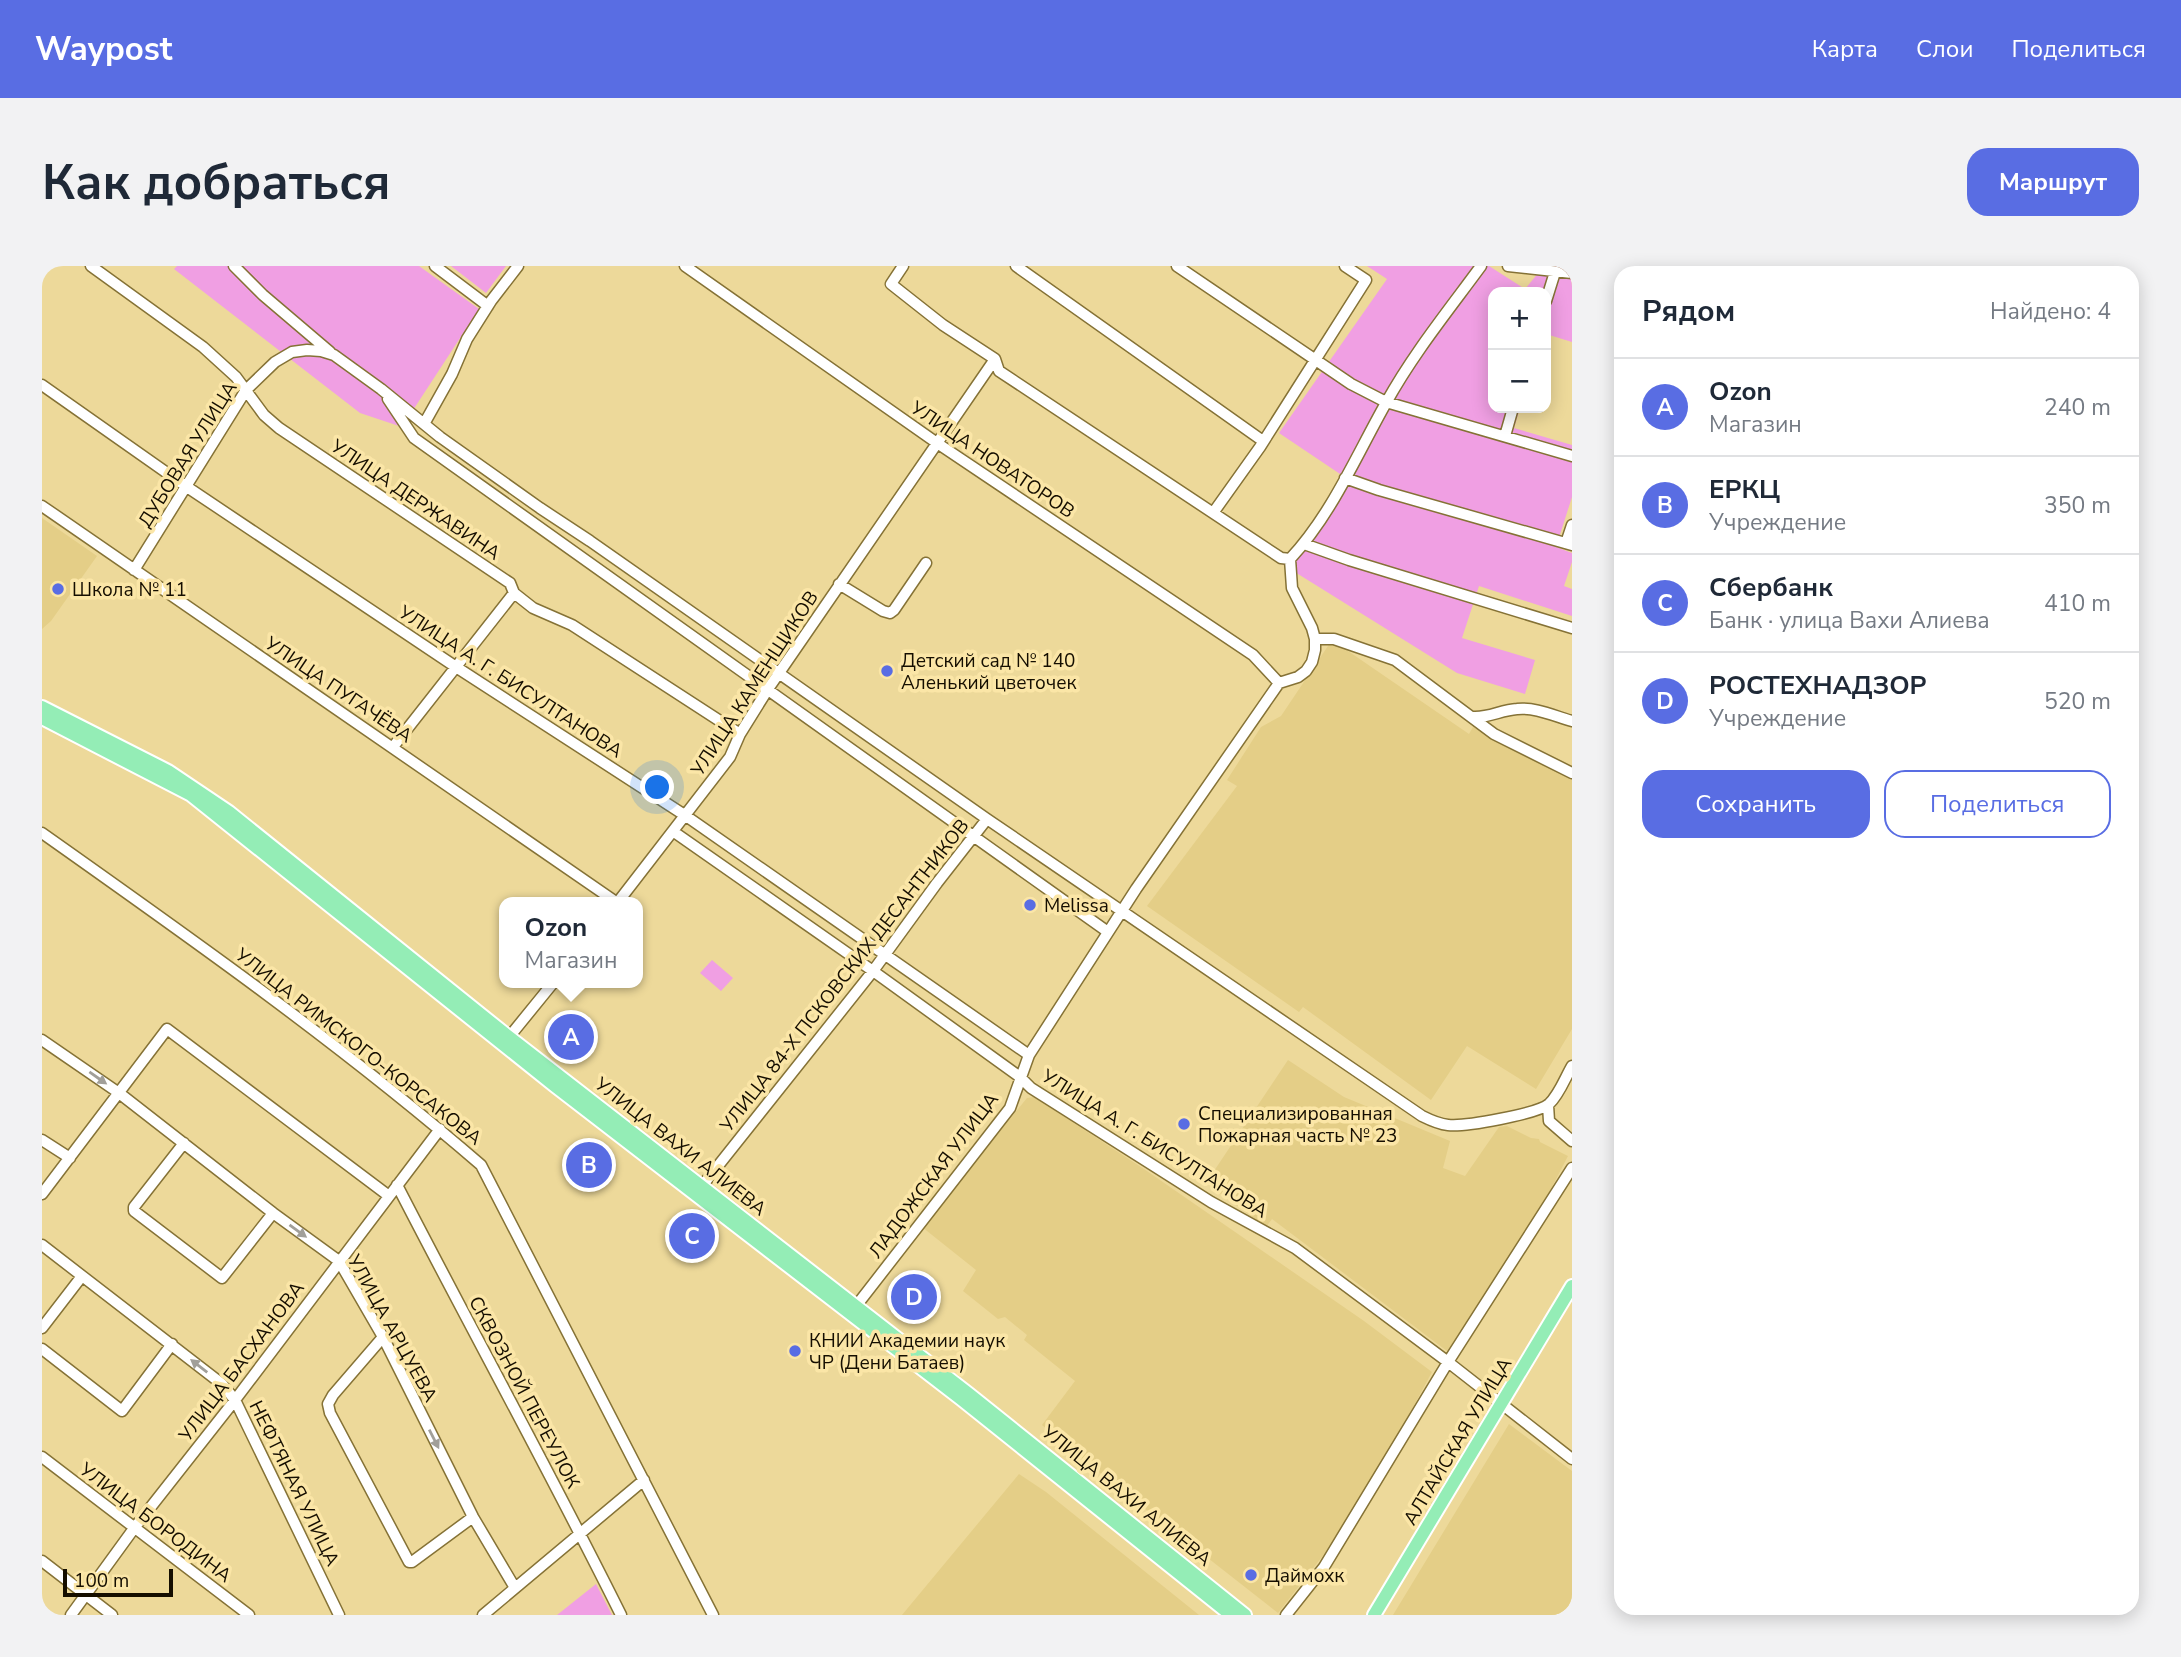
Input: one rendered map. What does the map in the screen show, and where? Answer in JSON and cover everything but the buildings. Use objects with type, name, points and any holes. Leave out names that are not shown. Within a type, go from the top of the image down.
[{"type":"main road","name":"УЛИЦА ВАХИ АЛИЕВА","points":[[42,708],[187,783],[229,812],[506,1041],[702,1186],[1231,1615]]},
{"type":"main road","name":"УЛИЦА ВАХИ АЛИЕВА","points":[[42,718],[191,795],[853,1310],[980,1402],[1245,1615]]},
{"type":"main road","name":"АЛТАЙСКАЯ УЛИЦА","points":[[1374,1615],[1572,1286]]},
{"type":"street","name":"УЛИЦА ДЕРЖАВИНА","points":[[92,266],[203,347],[236,377],[264,415],[279,428],[510,583],[514,593],[533,608],[572,625],[740,734]]},
{"type":"street","points":[[234,266],[262,295],[334,355],[540,508],[987,819],[1422,1116],[1444,1125],[1470,1125],[1537,1110],[1548,1105],[1572,1066]]},
{"type":"street","points":[[435,266],[488,306]]},
{"type":"street","points":[[424,424],[452,374],[467,339],[519,266]]},
{"type":"street","name":"УЛИЦА НОВАТОРОВ","points":[[685,266],[937,443],[1253,655],[1279,684]]},
{"type":"street","points":[[903,266],[891,284],[943,325],[995,359],[999,371],[1281,558],[1290,559]]},
{"type":"street","points":[[1016,266],[1263,441]]},
{"type":"street","points":[[1177,266],[1350,384],[1386,402],[1572,456]]},
{"type":"street","points":[[1213,513],[1263,441],[1366,280],[1345,266]]},
{"type":"street","points":[[1279,684],[1306,671],[1315,650],[1315,639],[1292,588],[1290,559],[1304,544],[1345,478],[1386,402],[1420,347],[1481,266]]},
{"type":"street","points":[[1510,266],[1572,273]]},
{"type":"street","points":[[1550,287],[1555,272]]},
{"type":"street","name":"ДУБОВАЯ УЛИЦА","points":[[134,570],[246,390],[275,362],[292,352],[321,351],[334,355]]},
{"type":"street","name":"УЛИЦА КАМЕНЩИКОВ","points":[[621,897],[734,751],[740,734],[768,689],[995,359]]},
{"type":"street","name":"УЛИЦА А. Г. БИСУЛТАНОВА","points":[[42,385],[187,487],[456,667],[686,816],[1029,1055]]},
{"type":"street","points":[[381,389],[414,438],[1108,932]]},
{"type":"street","points":[[1504,436],[1511,413]]},
{"type":"street","points":[[1345,478],[1569,544],[1572,525]]},
{"type":"street","name":"УЛИЦА ПУГАЧЁВА","points":[[42,506],[610,897]]},
{"type":"street","points":[[1304,544],[1572,628]]},
{"type":"street","points":[[839,584],[883,611],[890,612],[926,563]]},
{"type":"street","points":[[393,747],[514,593]]},
{"type":"street","points":[[1315,639],[1334,639],[1395,660],[1494,734],[1572,773]]},
{"type":"street","name":"ЛАДОЖСКАЯ УЛИЦА","points":[[853,1310],[1010,1108],[1029,1055],[1122,911],[1279,684]]},
{"type":"street","points":[[1472,717],[1485,718],[1508,710],[1531,709],[1572,721]]},
{"type":"street","name":"УЛИЦА 84-Х ПСКОВСКИХ ДЕСАНТНИКОВ","points":[[702,1186],[873,971],[987,819]]},
{"type":"street","name":"УЛИЦА А. Г. БИСУЛТАНОВА","points":[[674,832],[873,971],[1044,1097],[1211,1202],[1295,1248],[1572,1458]]},
{"type":"street","name":"УЛИЦА РИМСКОГО-КОРСАКОВА","points":[[42,833],[223,961],[440,1129],[481,1165],[713,1615]]},
{"type":"street","points":[[506,1041],[549,988]]},
{"type":"street","points":[[42,1194],[167,1029],[389,1196]]},
{"type":"street","name":"УЛИЦА АРЦУЕВА","points":[[42,1040],[119,1093],[272,1213],[339,1261],[383,1337],[473,1517],[515,1588]]},
{"type":"street","points":[[1548,1105],[1549,1121],[1572,1141]]},
{"type":"street","name":"УЛИЦА БАСХАНОВА","points":[[71,1615],[135,1527],[235,1400],[440,1129]]},
{"type":"street","points":[[42,1140],[70,1158]]},
{"type":"street","points":[[184,1143],[134,1207],[134,1212],[222,1278],[272,1213]]},
{"type":"street","points":[[1286,1615],[1324,1567],[1448,1362],[1572,1168]]},
{"type":"street","name":"СКВОЗНОЙ ПЕРЕУЛОК","points":[[397,1185],[621,1615]]},
{"type":"street","name":"НЕФТЯНАЯ УЛИЦА","points":[[42,1245],[222,1384],[235,1400],[340,1615]]},
{"type":"street","points":[[42,1328],[82,1276]]},
{"type":"street","points":[[383,1337],[333,1395],[328,1404],[330,1413],[409,1562],[473,1517]]},
{"type":"street","points":[[42,1349],[122,1411],[172,1344]]},
{"type":"street","name":"УЛИЦА БОРОДИНА","points":[[42,1457],[249,1615]]},
{"type":"street","points":[[482,1615],[644,1480]]},
{"type":"street","points":[[42,1561],[112,1615]]},
{"type":"shaded area","points":[[177,266],[419,266],[479,309],[402,427],[360,413],[174,269]]},
{"type":"shaded area","points":[[451,266],[506,266],[486,293]]},
{"type":"shaded area","points":[[1367,266],[1489,266],[1522,287],[1488,287],[1488,413],[1518,413],[1514,428],[1572,445],[1572,497],[1556,547],[1572,553],[1572,562],[1564,586],[1572,589],[1572,616],[1479,586],[1462,638],[1535,660],[1525,694],[1457,673],[1282,564],[1346,478],[1279,433],[1387,279]]},
{"type":"shaded area","points":[[1544,266],[1572,266],[1572,342],[1551,336],[1551,287],[1527,287]]},
{"type":"shaded area","name":"Школа № 11","points":[[42,518],[97,556],[51,621],[42,629]]},
{"type":"shaded area","points":[[1332,640],[1469,734],[1473,727],[1572,778],[1572,1029],[1536,1089],[1467,1046],[1431,1100],[1303,1007],[1299,1012],[1147,906],[1237,786],[1227,780],[1261,727],[1281,716]]},
{"type":"shaded area","points":[[712,960],[733,978],[721,991],[700,973]]},
{"type":"shaded area","points":[[1288,1060],[1344,1097],[1450,1141],[1443,1168],[1465,1176],[1499,1127],[1507,1126],[1539,1139],[1568,1156],[1537,1216],[1451,1350],[1447,1351],[1272,1219],[1266,1227],[1206,1183]]},
{"type":"shaded area","points":[[1034,1097],[1144,1169],[1364,1321],[1432,1372],[1397,1437],[1325,1553],[1278,1613],[1042,1425],[1075,1381],[1024,1340],[1027,1335],[1005,1317],[998,1319],[963,1291],[976,1270],[922,1227],[1027,1098]]},
{"type":"shaded area","points":[[1509,1424],[1572,1471],[1572,1615],[1393,1615]]},
{"type":"shaded area","points":[[1019,1474],[1046,1492],[1199,1615],[902,1615]]},
{"type":"shaded area","points":[[596,1584],[612,1615],[557,1615]]},
{"type":"place","name":"Школа № 11","points":[[58,589]]},
{"type":"place","name":"Детский сад № 140 Аленький цветочек","points":[[887,671]]},
{"type":"place","name":"Melissa","points":[[1030,905]]},
{"type":"place","name":"Ozon","points":[[571,1037]]},
{"type":"place","name":"Специализированная Пожарная часть № 23","points":[[1184,1124]]},
{"type":"place","name":"ЕРКЦ","points":[[589,1165]]},
{"type":"place","name":"Сбербанк","points":[[692,1236]]},
{"type":"place","name":"РОСТЕХНАДЗОР","points":[[914,1297]]},
{"type":"place","name":"КНИИ Академии наук ЧР (Дени Батаев)","points":[[795,1351]]},
{"type":"place","name":"Даймохк","points":[[1251,1575]]}]
